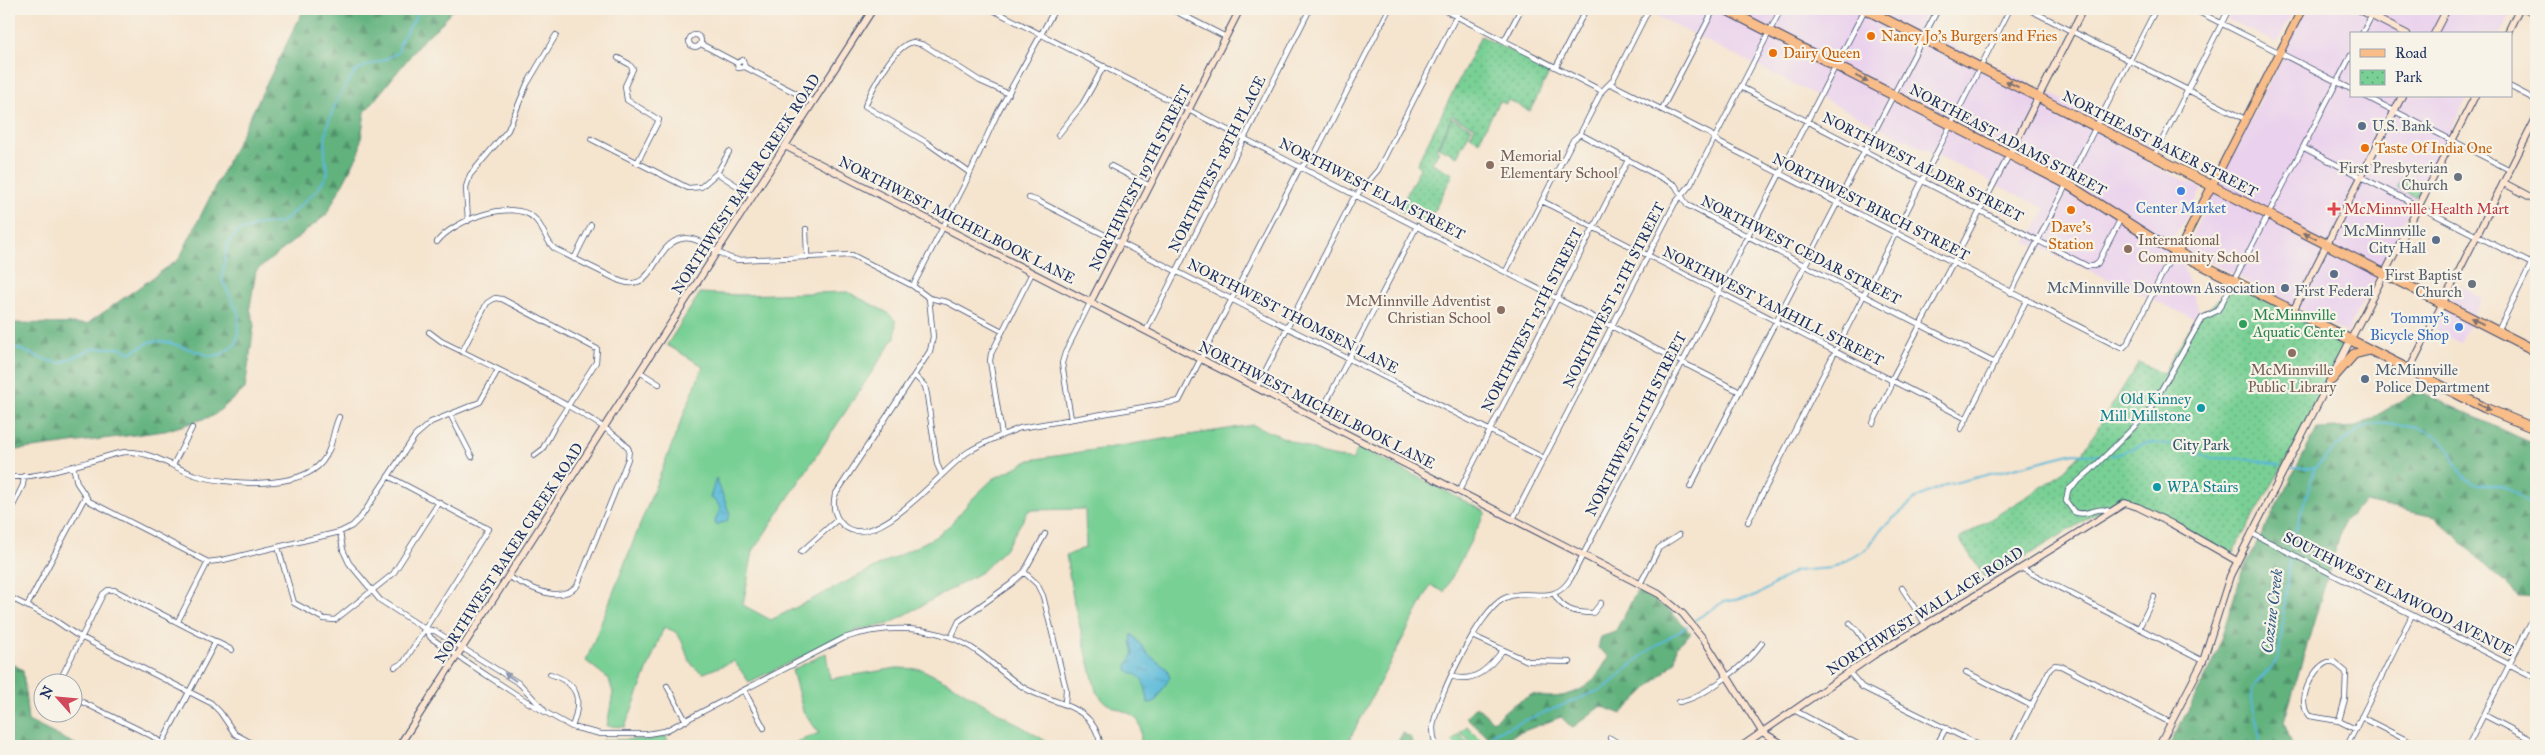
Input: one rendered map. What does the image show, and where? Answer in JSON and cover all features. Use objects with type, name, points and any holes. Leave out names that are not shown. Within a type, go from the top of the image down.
[{"type":"highway","name":"NORTHEAST ADAMS STREET","points":[[1725,9],[2067,184],[2143,233],[2235,282],[2485,408],[2536,429]]},
{"type":"highway","name":"NORTHEAST BAKER STREET","points":[[1865,9],[2536,350]]},
{"type":"highway","points":[[2331,380],[2354,354],[2370,350]]},
{"type":"main road","points":[[2178,252],[2302,9]]},
{"type":"street","name":"NORTHWEST BAKER CREEK ROAD","points":[[399,746],[873,9]]},
{"type":"street","name":"NORTHWEST ELM STREET","points":[[991,9],[1740,392]]},
{"type":"street","points":[[913,286],[970,173],[984,140],[1055,9]]},
{"type":"street","points":[[1171,9],[1226,37]]},
{"type":"street","name":"NORTHWEST 19TH STREET","points":[[1071,419],[1062,363],[1065,353],[1240,9]]},
{"type":"street","name":"NORTHWEST 18TH PLACE","points":[[1146,331],[1310,9]]},
{"type":"street","points":[[929,298],[933,337],[930,351],[838,488],[833,503],[838,519],[851,530],[868,530],[878,527],[909,506],[941,473],[968,452],[1002,435],[1020,428],[1175,402],[1182,398],[1231,299],[1301,166],[1317,150],[1389,9]]},
{"type":"street","points":[[1442,9],[1602,91]]},
{"type":"street","points":[[1257,387],[1356,195],[1373,178],[1378,170],[1460,9]]},
{"type":"street","points":[[1504,41],[1521,9]]},
{"type":"street","points":[[1556,67],[1586,9]]},
{"type":"street","points":[[1506,271],[1573,140],[1580,134],[1602,91],[1611,84],[1649,9]]},
{"type":"street","points":[[1662,109],[1714,9]]},
{"type":"street","name":"NORTHWEST 12TH STREET","points":[[1513,519],[1648,255],[1681,194],[1691,184],[1781,9]]},
{"type":"street","name":"NORTHWEST 11TH STREET","points":[[1554,594],[1566,585],[1583,555],[1865,9]]},
{"type":"street","points":[[1690,487],[1938,9]]},
{"type":"street","points":[[1748,522],[2010,9]]},
{"type":"street","points":[[2028,9],[2245,119]]},
{"type":"street","points":[[1873,423],[1890,387],[1891,380],[1954,264],[2084,9]]},
{"type":"street","points":[[2012,293],[2156,9]]},
{"type":"street","points":[[2194,9],[2350,88]]},
{"type":"street","points":[[2154,156],[2229,9]]},
{"type":"street","points":[[2358,9],[2403,32]]},
{"type":"street","points":[[2363,32],[2375,9]]},
{"type":"street","points":[[2435,32],[2447,9]]},
{"type":"street","points":[[2508,32],[2519,9]]},
{"type":"street","points":[[2524,9],[2536,15]]},
{"type":"street","points":[[468,221],[466,187],[470,175],[508,130],[527,84],[556,35]]},
{"type":"street","points":[[970,173],[926,142],[866,106],[871,92],[901,47],[913,42],[924,45],[973,77],[1009,94]]},
{"type":"street","points":[[701,44],[737,63],[743,60],[745,67],[813,102]]},
{"type":"street","points":[[2111,512],[2102,509],[2084,514],[2074,512],[2066,502],[2068,490],[2091,470],[2148,413],[2202,318],[2219,308],[2235,282],[2350,57]]},
{"type":"street","points":[[618,58],[633,69],[626,86],[627,100],[659,120],[637,163]]},
{"type":"street","points":[[1058,135],[1082,105],[1104,66]]},
{"type":"street","name":"NORTHWEST BIRCH STREET","points":[[1611,84],[1662,109],[1714,138],[1720,144],[2123,348],[2127,344],[2171,257],[2178,252]]},
{"type":"street","name":"NORTHWEST ALDER STREET","points":[[1741,87],[2088,266],[2094,266],[2098,263],[2121,218]]},
{"type":"street","points":[[2512,88],[2536,100]]},
{"type":"street","points":[[2369,98],[2510,170]]},
{"type":"street","points":[[2293,311],[2401,98]]},
{"type":"street","points":[[2159,746],[2203,661],[2224,594],[2238,561],[2474,98]]},
{"type":"street","points":[[2409,370],[2536,118]]},
{"type":"street","name":"NORTHWEST CEDAR STREET","points":[[1580,134],[1676,185],[1687,205],[1995,364]]},
{"type":"street","points":[[591,139],[688,188],[701,187],[717,173],[729,152]]},
{"type":"street","name":"NORTHWEST MICHELBOOK LANE","points":[[785,146],[1659,594],[1683,614],[1705,641],[1762,732],[1786,746]]},
{"type":"street","points":[[2304,148],[2534,265]]},
{"type":"street","name":"NORTHWEST 13TH STREET","points":[[1459,491],[1628,160]]},
{"type":"street","points":[[1111,166],[1150,186]]},
{"type":"street","points":[[717,173],[753,196]]},
{"type":"street","points":[[2504,183],[2536,200]]},
{"type":"street","name":"NORTHWEST THOMSEN LANE","points":[[1029,198],[1544,458]]},
{"type":"street","name":"NORTHWEST YAMHILL STREET","points":[[1542,201],[1967,419]]},
{"type":"street","points":[[437,242],[452,227],[468,221],[499,211],[523,212],[535,219],[550,245],[620,282],[634,284],[648,276],[667,247],[674,241],[688,238],[716,252],[738,260],[852,255],[913,286],[929,298],[947,302],[1002,331]]},
{"type":"street","points":[[574,259],[591,225]]},
{"type":"street","points":[[1318,418],[1417,226]]},
{"type":"street","points":[[806,229],[807,256]]},
{"type":"street","points":[[2498,331],[2534,265],[2536,254]]},
{"type":"street","points":[[1002,435],[990,361],[1002,331],[1032,273]]},
{"type":"street","points":[[462,352],[487,303],[495,298],[502,299],[596,349],[598,357],[542,450],[534,456]]},
{"type":"street","points":[[1962,429],[2027,299]]},
{"type":"street","points":[[429,332],[441,341],[568,406],[626,443],[629,454],[580,582],[572,590],[558,596],[508,576]]},
{"type":"street","points":[[73,466],[77,483],[85,497],[208,562],[278,547],[340,532],[352,526],[361,518],[415,436],[431,422],[480,402],[498,370]]},
{"type":"street","points":[[640,372],[660,384]]},
{"type":"street","points":[[915,376],[925,386],[937,464],[941,473]]},
{"type":"street","points":[[450,414],[472,457]]},
{"type":"street","points":[[9,477],[24,476],[73,466],[129,451],[173,465],[193,474],[229,482],[296,478],[312,472],[323,461],[332,444],[333,432],[339,417]]},
{"type":"street","points":[[173,465],[192,428]]},
{"type":"street","points":[[9,514],[23,485],[24,476]]},
{"type":"street","points":[[388,476],[488,529],[404,662],[395,667]]},
{"type":"street","points":[[27,606],[85,497]]},
{"type":"street","points":[[278,547],[294,603],[324,619],[340,618],[372,592],[397,568],[439,502]]},
{"type":"street","name":"NORTHWEST WALLACE ROAD","points":[[1742,746],[1848,671],[2021,568],[2125,503],[2138,507],[2238,561]]},
{"type":"street","points":[[801,552],[838,519]]},
{"type":"street","points":[[340,532],[346,557],[380,600],[426,629],[435,631],[520,684],[544,711]]},
{"type":"street","name":"SOUTHWEST ELMWOOD AVENUE","points":[[2252,533],[2536,678]]},
{"type":"street","points":[[951,638],[959,621],[1011,584],[1024,572],[1045,534]]},
{"type":"street","points":[[1640,584],[1658,548],[1679,535]]},
{"type":"street","points":[[178,621],[208,562]]},
{"type":"street","points":[[2021,568],[2203,661]]},
{"type":"street","points":[[1024,572],[1037,584],[1043,596],[1066,688],[1065,704]]},
{"type":"street","points":[[1902,588],[1925,624]]},
{"type":"street","points":[[64,672],[103,594],[108,590],[114,590],[232,650]]},
{"type":"street","points":[[1436,746],[1433,739],[1434,721],[1451,676],[1491,608],[1502,600],[1521,593],[1539,596],[1554,594],[1562,607],[1569,610],[1593,613],[1601,603]]},
{"type":"street","points":[[9,597],[81,637],[216,707],[235,734],[257,746]]},
{"type":"street","points":[[2139,628],[2154,597]]},
{"type":"street","points":[[2468,746],[2535,614]]},
{"type":"street","points":[[2347,746],[2412,615]]},
{"type":"street","points":[[1850,623],[1874,655]]},
{"type":"street","points":[[426,629],[431,638],[516,695],[572,727],[601,734],[647,734],[665,730],[686,721],[832,643],[854,635],[894,628],[933,632],[974,649],[1011,680],[1034,692],[1065,704],[1088,718],[1096,728],[1101,746]]},
{"type":"street","points":[[1473,636],[1528,660],[1570,662]]},
{"type":"street","points":[[82,702],[163,744],[216,641]]},
{"type":"street","points":[[1679,702],[1691,700],[1727,675],[1748,659],[1762,643]]},
{"type":"street","points":[[1451,676],[1463,680],[1477,676],[1503,650]]},
{"type":"street","points":[[2339,721],[2345,699],[2346,672],[2334,662],[2328,662],[2317,670],[2307,690],[2304,698],[2305,710],[2309,716],[2339,721],[2356,729]]},
{"type":"street","points":[[2011,746],[2050,669],[2055,665],[2061,666],[2170,723]]},
{"type":"street","points":[[1848,671],[1862,687],[1982,746]]},
{"type":"street","points":[[1966,672],[2032,706]]},
{"type":"street","points":[[550,674],[569,683],[578,697],[578,711],[572,727]]},
{"type":"street","points":[[667,686],[686,721]]},
{"type":"street","points":[[744,690],[764,728]]},
{"type":"street","points":[[1794,710],[1861,746]]},
{"type":"street","points":[[2484,715],[2535,741],[2536,735]]},
{"type":"street","points":[[2361,717],[2418,746]]},
{"type":"street","points":[[1936,746],[1946,728]]},
{"type":"street","points":[[1610,738],[1623,746]]},
{"type":"shaded area","points":[[1642,9],[1929,9],[1919,28],[2155,146],[2148,163],[2202,189],[2173,239],[2200,313],[2195,319],[2027,242],[2046,209]]},
{"type":"shaded area","points":[[2233,9],[2294,9],[2277,43],[2227,19]]},
{"type":"shaded area","points":[[2306,9],[2513,9],[2501,32],[2350,32],[2350,98],[2467,98],[2347,333],[2185,249]]},
{"type":"shaded area","points":[[2458,285],[2482,298],[2460,343],[2435,330]]},
{"type":"green space","points":[[304,9],[453,9],[442,23],[423,40],[365,112],[359,153],[326,215],[256,271],[250,307],[254,326],[245,389],[213,416],[165,431],[9,451],[9,323],[87,324],[179,259]]},
{"type":"green space","points":[[1481,36],[1550,71],[1530,111],[1508,100],[1506,104],[1499,101],[1479,141],[1470,136],[1475,127],[1452,116],[1436,149],[1439,151],[1432,163],[1453,174],[1427,225],[1399,210],[1420,168],[1417,164]]},
{"type":"green space","points":[[1452,118],[1472,128],[1457,156],[1438,147]]},
{"type":"green space","points":[[2403,176],[2422,186],[2416,197],[2397,188]]},
{"type":"green space","name":"City Park","points":[[2235,282],[2351,340],[2316,409],[2233,552],[2221,549],[2130,500],[2118,500],[1987,580],[1959,539],[2053,480],[2083,452],[2139,362],[2163,374],[2195,319]]},
{"type":"green space","points":[[848,292],[888,313],[896,321],[895,337],[753,551],[743,605],[771,620],[935,537],[950,525],[972,499],[993,479],[1030,460],[1253,425],[1323,454],[1352,460],[1359,447],[1486,512],[1444,592],[1431,585],[1346,746],[1140,746],[1141,734],[1138,720],[1129,713],[1106,703],[1096,691],[1074,603],[1066,556],[1086,547],[1085,509],[1029,510],[1005,549],[983,571],[889,624],[858,630],[749,682],[734,661],[704,673],[697,669],[689,660],[679,637],[674,631],[664,627],[625,727],[607,726],[613,693],[609,679],[586,661],[703,366],[667,345],[700,293],[738,295]]},
{"type":"green space","points":[[2418,391],[2536,445],[2536,598],[2519,597],[2435,517],[2365,502],[2344,521],[2284,722],[2293,746],[2169,746],[2214,661],[2242,572],[2317,429],[2357,427]]},
{"type":"green space","points":[[1638,589],[1668,609],[1691,633],[1677,646],[1675,662],[1621,714],[1601,706],[1572,728],[1561,717],[1492,743],[1491,746],[1479,746],[1488,737],[1466,717],[1476,706],[1493,721],[1511,706],[1533,694],[1557,697],[1580,690],[1593,680],[1609,657],[1598,648],[1601,637],[1615,632]]},
{"type":"green space","points":[[826,653],[830,679],[897,668],[921,669],[949,683],[1054,746],[787,746],[819,733],[803,711],[792,670]]},
{"type":"green space","points":[[9,662],[23,670],[28,721],[79,746],[9,746]]},
{"type":"green space","points":[[1467,726],[1481,740],[1475,746],[1460,732]]},
{"type":"green space","points":[[1403,733],[1410,737],[1414,746],[1395,746]]},
{"type":"green space","points":[[1459,734],[1470,746],[1457,746],[1452,741]]},
{"type":"green space","points":[[666,736],[669,744],[679,746],[602,746],[603,740],[649,739]]},
{"type":"water","points":[[716,478],[730,514],[727,521],[716,525],[715,521],[720,509],[717,502],[710,498]]},
{"type":"water","points":[[1132,634],[1149,655],[1167,669],[1170,677],[1155,702],[1148,703],[1143,682],[1137,675],[1127,671],[1127,666],[1134,653],[1131,642]]},
{"type":"waterway","points":[[9,345],[46,360],[61,363],[94,348],[123,348],[130,353],[152,341],[167,342],[211,356],[222,354],[237,343],[239,314],[222,280],[227,245],[239,231],[260,224],[281,223],[317,190],[328,173],[325,161],[325,137],[331,115],[341,94],[357,70],[384,60],[398,52],[401,40],[421,9]]},
{"type":"waterway","name":"Cozine Creek","points":[[2290,548],[2315,468],[2345,440],[2365,427],[2373,425],[2403,425],[2432,434],[2444,442],[2460,471],[2469,481],[2476,484],[2501,486],[2518,495],[2536,512]]},
{"type":"waterway","points":[[2111,456],[2148,443],[2168,444],[2211,458],[2250,459],[2280,466]]},
{"type":"waterway","points":[[1695,620],[1723,602],[1756,596],[1795,571],[1832,568],[1857,555],[1867,549],[1880,530],[1918,497],[1946,485],[2074,453],[2100,455]]},
{"type":"waterway","points":[[2290,468],[2315,468]]},
{"type":"waterway","name":"Cozine Creek","points":[[2260,746],[2252,692],[2256,683],[2273,665],[2279,655],[2290,558]]},
{"type":"waterway","points":[[1486,746],[1494,733],[1605,688],[1644,654],[1687,626]]},
{"type":"place","name":"Nancy Jo's Burgers and Fries","points":[[1871,36]]},
{"type":"place","name":"Dairy Queen","points":[[1773,53]]},
{"type":"place","name":"U.S. Bank","points":[[2362,126]]},
{"type":"place","name":"Taste Of India One","points":[[2365,148]]},
{"type":"place","name":"Memorial Elementary School","points":[[1490,165]]},
{"type":"place","name":"First Presbyterian Church","points":[[2458,177]]},
{"type":"place","name":"Center Market","points":[[2181,191]]},
{"type":"place","name":"McMinnville Health Mart","points":[[2334,209]]},
{"type":"place","name":"Dave's Station","points":[[2071,210]]},
{"type":"place","name":"McMinnville City Hall","points":[[2436,240]]},
{"type":"place","name":"International Community School","points":[[2128,249]]},
{"type":"place","name":"First Federal","points":[[2334,274]]},
{"type":"place","name":"First Baptist Church","points":[[2472,284]]},
{"type":"place","name":"McMinnville Downtown Association","points":[[2285,288]]},
{"type":"place","name":"McMinnville Adventist Christian School","points":[[1501,310]]},
{"type":"place","name":"McMinnville Aquatic Center","points":[[2243,324]]},
{"type":"place","name":"Tommy's Bicycle Shop","points":[[2459,327]]},
{"type":"place","name":"McMinnville Public Library","points":[[2292,353]]},
{"type":"place","name":"McMinnville Police Department","points":[[2365,379]]},
{"type":"place","name":"Old Kinney Mill Millstone","points":[[2201,408]]},
{"type":"place","name":"WPA Stairs","points":[[2157,487]]}]
